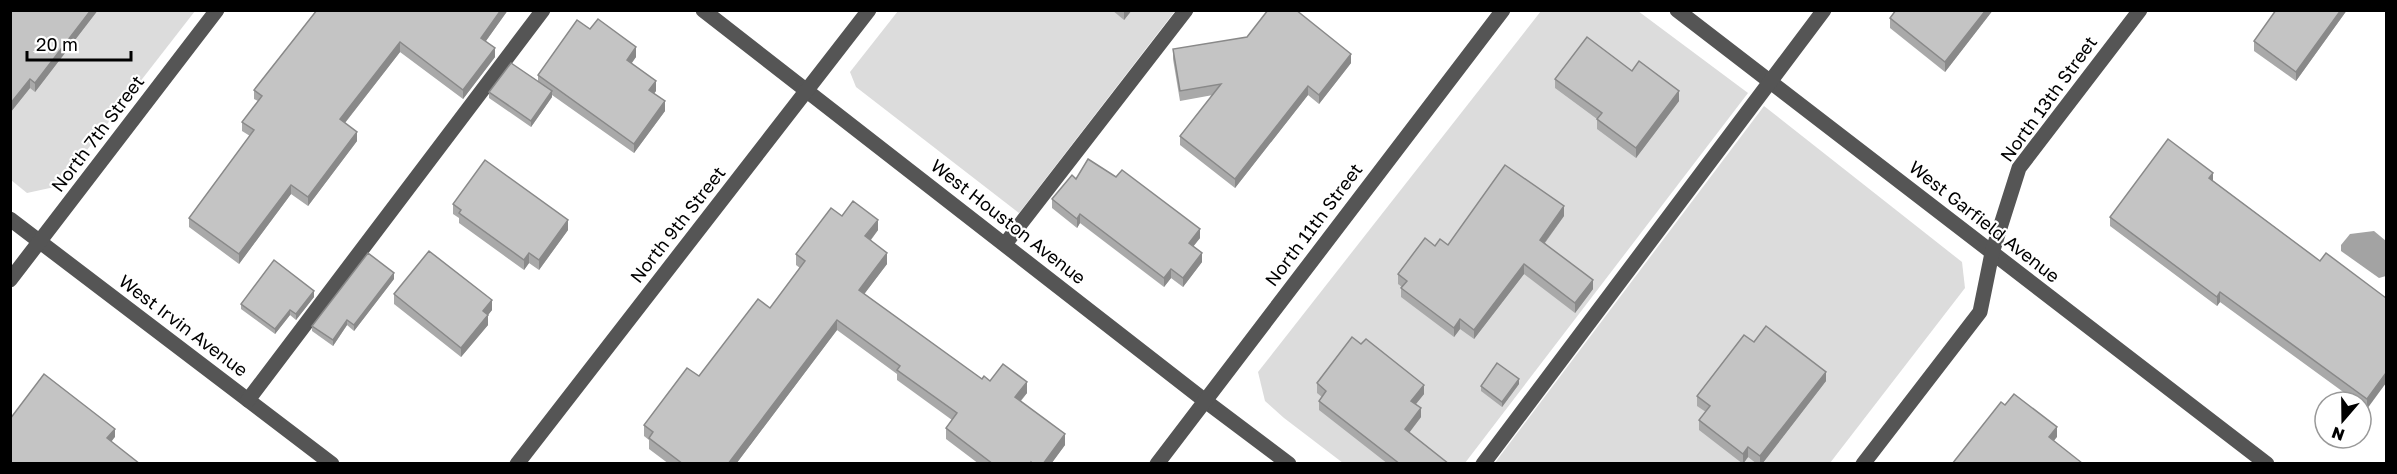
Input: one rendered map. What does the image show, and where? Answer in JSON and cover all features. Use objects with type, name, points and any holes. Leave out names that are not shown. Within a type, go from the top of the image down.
[{"type":"street","name":"North 7th Street","points":[[10,280],[217,10]]},
{"type":"street","points":[[248,400],[543,10]]},
{"type":"street","name":"West Houston Avenue","points":[[703,10],[1289,464]]},
{"type":"street","name":"North 9th Street","points":[[518,464],[869,10]]},
{"type":"street","points":[[1005,244],[1186,10]]},
{"type":"street","name":"North 11th Street","points":[[1156,464],[1503,10]]},
{"type":"street","name":"West Garfield Avenue","points":[[1677,10],[2267,464]]},
{"type":"street","points":[[1484,464],[1824,10]]},
{"type":"street","name":"North 13th Street","points":[[1863,464],[1980,312],[1992,253],[2019,168],[2140,10]]},
{"type":"street","name":"West Irvin Avenue","points":[[10,219],[332,464]]},
{"type":"shaded area","points":[[10,11],[195,11],[59,186],[27,193],[11,180]]},
{"type":"shaded area","points":[[898,11],[1175,11],[1019,213],[856,87],[850,72]]},
{"type":"shaded area","points":[[1541,11],[1638,11],[1748,93],[1465,463],[1343,463],[1265,401],[1258,372]]},
{"type":"shaded area","points":[[1764,106],[1962,262],[1965,288],[1830,463],[1494,464]]},
{"type":"shaded area","points":[[2374,231],[2386,241],[2386,276],[2379,278],[2341,251],[2341,245],[2350,234]]},
{"type":"building","points":[[10,10],[91,10],[35,83],[30,79],[10,104]]},
{"type":"building","points":[[317,10],[501,10],[481,38],[495,48],[463,90],[400,42],[340,119],[357,132],[308,197],[291,185],[239,254],[189,218],[254,130],[242,122],[262,96],[254,90]]},
{"type":"building","points":[[1268,10],[1296,10],[1351,54],[1319,95],[1308,86],[1235,179],[1180,136],[1221,84],[1180,91],[1173,49],[1247,37]]},
{"type":"building","points":[[1896,10],[1986,10],[1945,62],[1890,18]]},
{"type":"building","points":[[2276,10],[2341,10],[2296,72],[2254,41]]},
{"type":"building","points":[[598,19],[636,47],[627,60],[656,81],[649,90],[665,101],[634,144],[538,75],[577,20],[590,29]]},
{"type":"building","points":[[1587,37],[1632,71],[1639,61],[1679,91],[1636,148],[1597,119],[1602,113],[1555,79]]},
{"type":"building","points":[[511,63],[552,91],[531,121],[489,92]]},
{"type":"building","points":[[2168,139],[2213,173],[2209,178],[2320,261],[2326,253],[2386,298],[2386,373],[2373,391],[2355,390],[2220,292],[2217,297],[2110,217]]},
{"type":"building","points":[[1088,159],[1116,177],[1122,170],[1200,229],[1189,243],[1202,253],[1183,278],[1171,269],[1164,278],[1080,214],[1077,219],[1052,199],[1072,175],[1076,179]]},
{"type":"building","points":[[485,160],[568,220],[539,260],[529,253],[524,260],[459,213],[461,210],[453,204]]},
{"type":"building","points":[[1505,165],[1564,206],[1540,240],[1593,280],[1575,303],[1524,264],[1474,330],[1460,319],[1454,328],[1401,288],[1407,281],[1398,274],[1425,238],[1435,246],[1440,239],[1448,245]]},
{"type":"building","points":[[853,201],[878,220],[865,236],[887,253],[859,290],[982,379],[984,376],[990,381],[1003,364],[1027,382],[1015,397],[1065,434],[1043,464],[1031,462],[1030,464],[993,464],[946,428],[957,413],[897,370],[900,366],[837,320],[728,464],[683,464],[649,438],[653,432],[644,425],[687,368],[699,376],[758,299],[770,308],[805,261],[796,254],[831,208],[842,216]]},
{"type":"building","points":[[429,251],[492,300],[483,311],[488,315],[461,348],[394,294]]},
{"type":"building","points":[[368,253],[394,273],[354,325],[347,320],[333,340],[312,326]]},
{"type":"building","points":[[274,260],[314,291],[296,314],[290,310],[275,329],[241,304]]},
{"type":"building","points":[[1766,326],[1826,372],[1760,456],[1748,447],[1743,454],[1699,420],[1710,406],[1697,396],[1744,335],[1754,342]]},
{"type":"building","points":[[1352,337],[1361,344],[1366,339],[1424,385],[1411,401],[1421,408],[1405,429],[1449,464],[1400,464],[1319,401],[1326,391],[1317,383]]},
{"type":"building","points":[[1497,363],[1519,379],[1502,402],[1481,386]]},
{"type":"building","points":[[44,374],[115,429],[107,438],[140,464],[10,464],[10,419]]},
{"type":"building","points":[[2014,394],[2057,427],[2049,437],[2082,464],[1952,464],[2001,402],[2005,405]]}]
